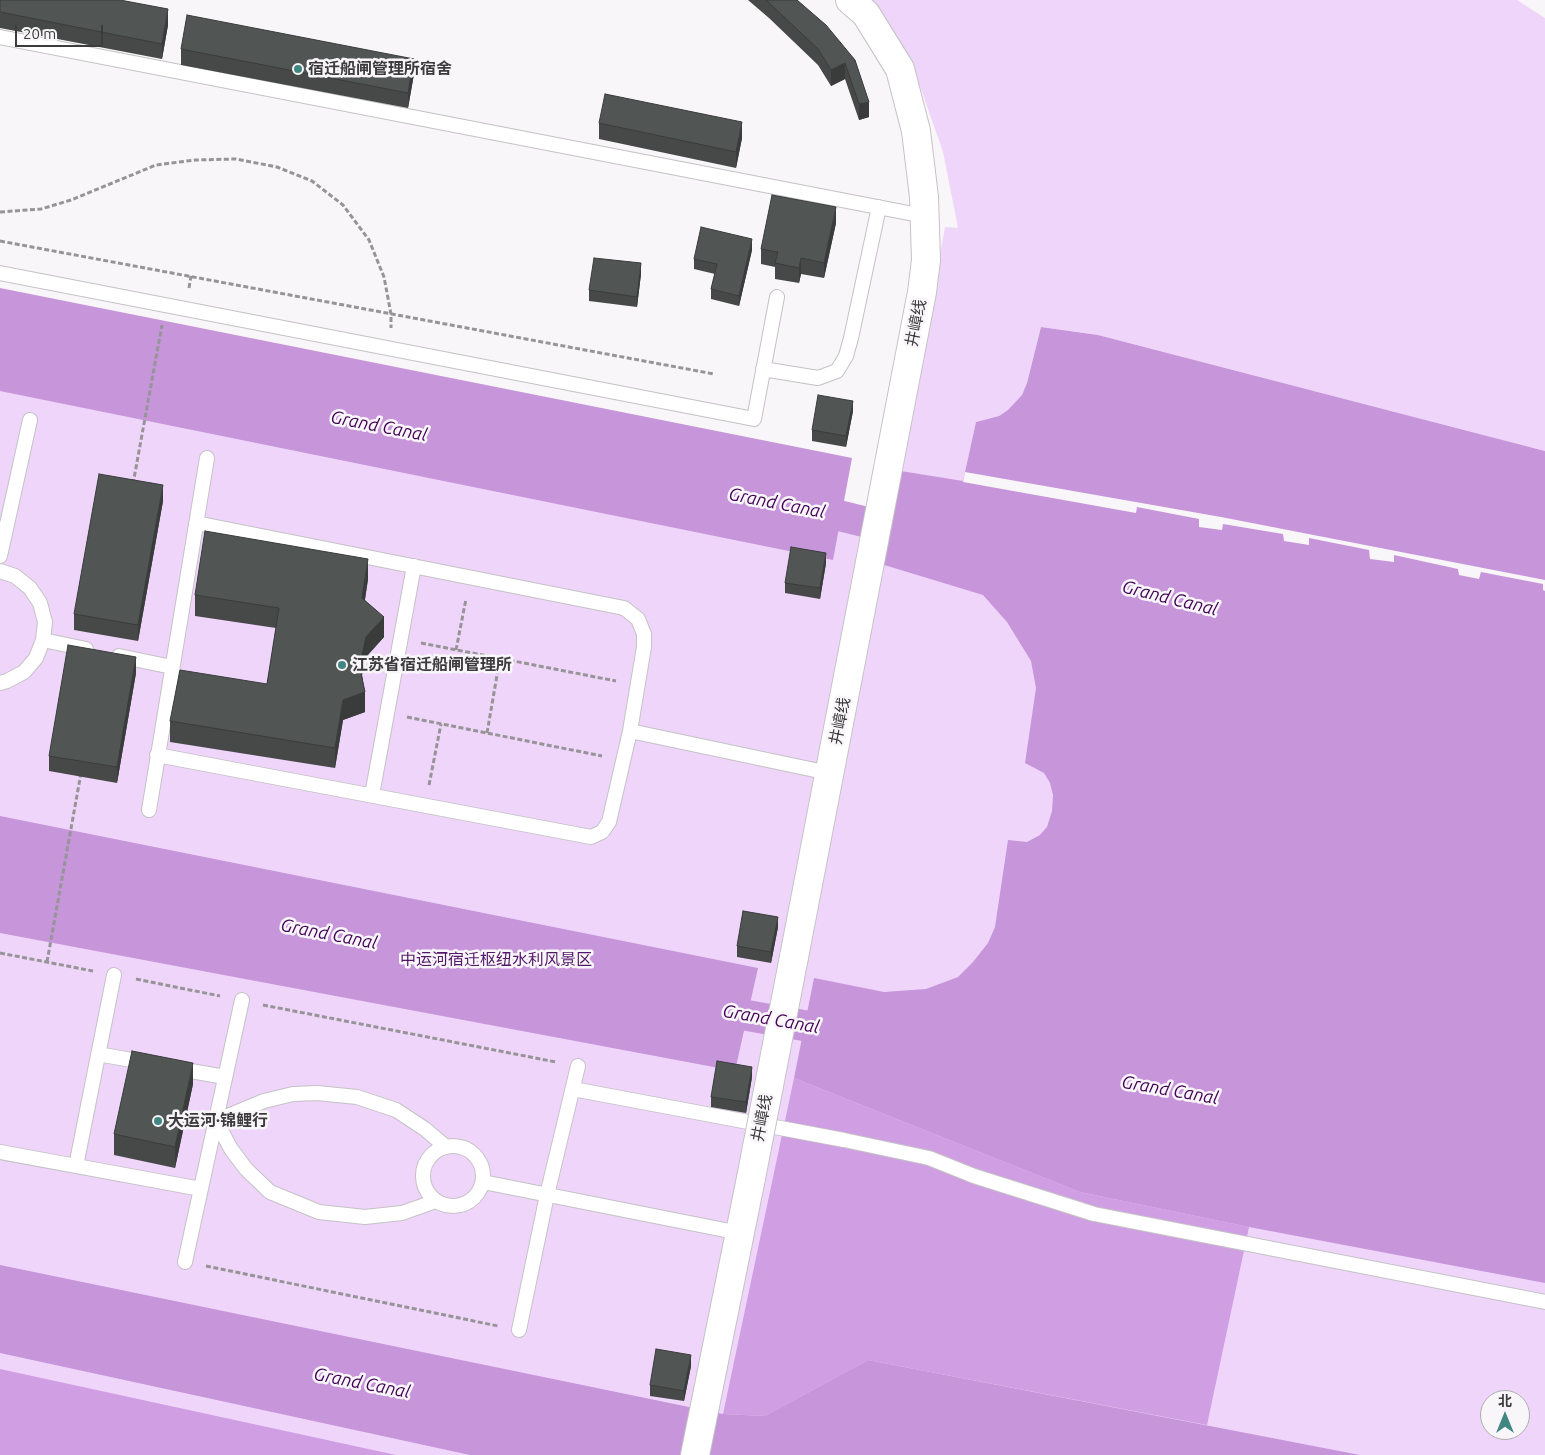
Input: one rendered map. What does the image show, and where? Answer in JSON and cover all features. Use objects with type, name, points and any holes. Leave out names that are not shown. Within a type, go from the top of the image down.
[{"type":"main road","name":"井嶂线","points":[[695,1455],[838,734],[922,292],[926,260],[924,197],[916,131],[900,69],[866,14],[850,0]]},
{"type":"lane","points":[[0,37],[924,216]]},
{"type":"lane","points":[[763,368],[818,378],[837,372],[846,356],[852,338],[880,207]]},
{"type":"lane","points":[[0,272],[754,419],[777,297]]},
{"type":"lane","points":[[0,556],[30,420]]},
{"type":"lane","points":[[148,810],[206,458]]},
{"type":"lane","points":[[158,755],[591,837],[602,832],[609,822],[638,685],[644,647],[644,634],[638,620],[624,608],[196,524]]},
{"type":"lane","points":[[372,795],[414,566]]},
{"type":"lane","points":[[0,571],[15,576],[30,588],[40,603],[45,622],[43,640],[36,658],[24,672],[0,683]]},
{"type":"lane","points":[[43,640],[172,667]]},
{"type":"lane","points":[[630,730],[829,773]]},
{"type":"lane","points":[[76,1166],[114,975]]},
{"type":"lane","points":[[186,1262],[242,1000]]},
{"type":"lane","points":[[98,1054],[225,1077]]},
{"type":"lane","points":[[519,1330],[578,1066]]},
{"type":"lane","points":[[573,1089],[929,1158],[974,1176],[1094,1214],[1545,1302]]},
{"type":"lane","points":[[216,1121],[264,1101],[293,1094],[317,1093],[357,1097],[396,1110],[425,1129],[446,1147]]},
{"type":"lane","points":[[216,1121],[231,1149],[246,1168],[270,1192],[319,1212],[365,1217],[402,1213],[436,1201]]},
{"type":"lane","points":[[456,1146],[474,1154],[483,1172],[483,1182],[479,1192],[465,1204],[445,1205],[436,1201],[429,1194],[424,1185],[423,1175],[430,1157],[437,1150],[456,1146]]},
{"type":"lane","points":[[0,1152],[201,1189]]},
{"type":"lane","points":[[483,1182],[740,1233]]},
{"type":"path","points":[[0,212],[41,209],[71,200],[156,165],[195,160],[236,159],[277,167],[312,181],[343,205],[369,240],[384,277],[391,314],[391,349]]},
{"type":"path","points":[[0,241],[714,374]]},
{"type":"path","points":[[132,493],[163,319]]},
{"type":"path","points":[[456,650],[470,577]]},
{"type":"path","points":[[400,639],[638,685]]},
{"type":"path","points":[[487,733],[500,658]]},
{"type":"path","points":[[387,714],[623,760]]},
{"type":"path","points":[[425,805],[441,724]]},
{"type":"path","points":[[47,962],[82,770]]},
{"type":"path","points":[[0,953],[578,1066]]},
{"type":"path","points":[[186,1262],[519,1330]]},
{"type":"green space","points":[[871,0],[1517,0],[1545,18],[1545,451],[1098,335],[1041,327],[1027,383],[1022,395],[1009,410],[999,416],[976,422],[963,482],[901,471],[945,227],[958,228],[943,152],[921,89],[882,15]]},
{"type":"green space","name":"中运河宿迁枢纽水利风景区","points":[[0,355],[1545,668],[1545,1455],[0,1455]]},
{"type":"shaded area","points":[[794,1078],[1080,1192],[1249,1227],[1207,1425],[868,1360],[765,1416],[723,1414]]},
{"type":"shaded area","points":[[0,1369],[396,1455],[0,1455]]},
{"type":"water","points":[[0,288],[852,458],[833,560],[0,391]]},
{"type":"water","points":[[1041,327],[1098,335],[1545,451],[1545,1283],[1249,1227],[1080,1192],[794,1078],[814,978],[884,992],[926,989],[958,977],[988,943],[995,927],[1008,840],[1027,842],[1040,835],[1047,827],[1052,811],[1053,795],[1050,783],[1044,773],[1025,763],[1036,688],[1031,661],[1007,622],[983,595],[881,564],[901,471],[963,481],[976,422],[999,416],[1008,410],[1022,395],[1027,383]]},
{"type":"water","points":[[0,816],[758,968],[735,1071],[0,933]]},
{"type":"water","points":[[0,1265],[723,1414],[765,1416],[868,1360],[1360,1455],[470,1455],[0,1353]]},
{"type":"pier","points":[[965,472],[1221,517],[1545,580],[1545,591],[1543,590],[1543,584],[1481,572],[1479,579],[1459,575],[1458,569],[1394,555],[1394,562],[1370,559],[1369,550],[1309,538],[1309,545],[1284,541],[1283,534],[1223,524],[1222,530],[1199,527],[1199,519],[1137,507],[1136,513],[963,482]]},
{"type":"building","points":[[0,0],[120,0],[168,9],[162,44],[0,12]]},
{"type":"building","points":[[766,0],[797,0],[826,25],[855,60],[869,102],[859,104],[845,63],[831,70],[818,49]]},
{"type":"building","points":[[187,15],[414,59],[408,93],[181,49]]},
{"type":"building","points":[[605,94],[742,122],[736,152],[599,123]]},
{"type":"building","points":[[772,195],[836,207],[824,263],[801,258],[799,268],[775,263],[778,252],[761,249]]},
{"type":"building","points":[[701,227],[752,239],[739,296],[711,289],[717,264],[694,259]]},
{"type":"building","points":[[594,258],[641,263],[637,297],[589,290]]},
{"type":"building","points":[[818,395],[853,401],[846,436],[812,430]]},
{"type":"building","points":[[99,474],[163,485],[138,625],[74,614]]},
{"type":"building","points":[[205,531],[368,559],[362,598],[384,617],[366,637],[362,655],[361,674],[365,692],[343,700],[335,748],[170,721],[180,670],[267,684],[279,608],[195,595]]},
{"type":"building","points":[[791,547],[826,553],[820,588],[785,583]]},
{"type":"building","points":[[68,645],[136,657],[117,767],[49,756]]},
{"type":"building","points":[[743,911],[778,917],[771,952],[737,946]]},
{"type":"building","points":[[132,1051],[193,1063],[175,1147],[114,1134]]},
{"type":"building","points":[[717,1061],[752,1067],[746,1102],[711,1097]]},
{"type":"building","points":[[656,1349],[691,1355],[684,1391],[650,1385]]},
{"type":"waterway","name":"Grand Canal","points":[[799,507],[906,532]]},
{"type":"waterway","name":"Grand Canal","points":[[705,1008],[846,1033]]},
{"type":"place","name":"宿迁船闸管理所宿舍","points":[[298,69]]},
{"type":"place","name":"江苏省宿迁船闸管理所","points":[[342,665]]},
{"type":"place","name":"大运河·锦鲤行","points":[[158,1121]]}]
